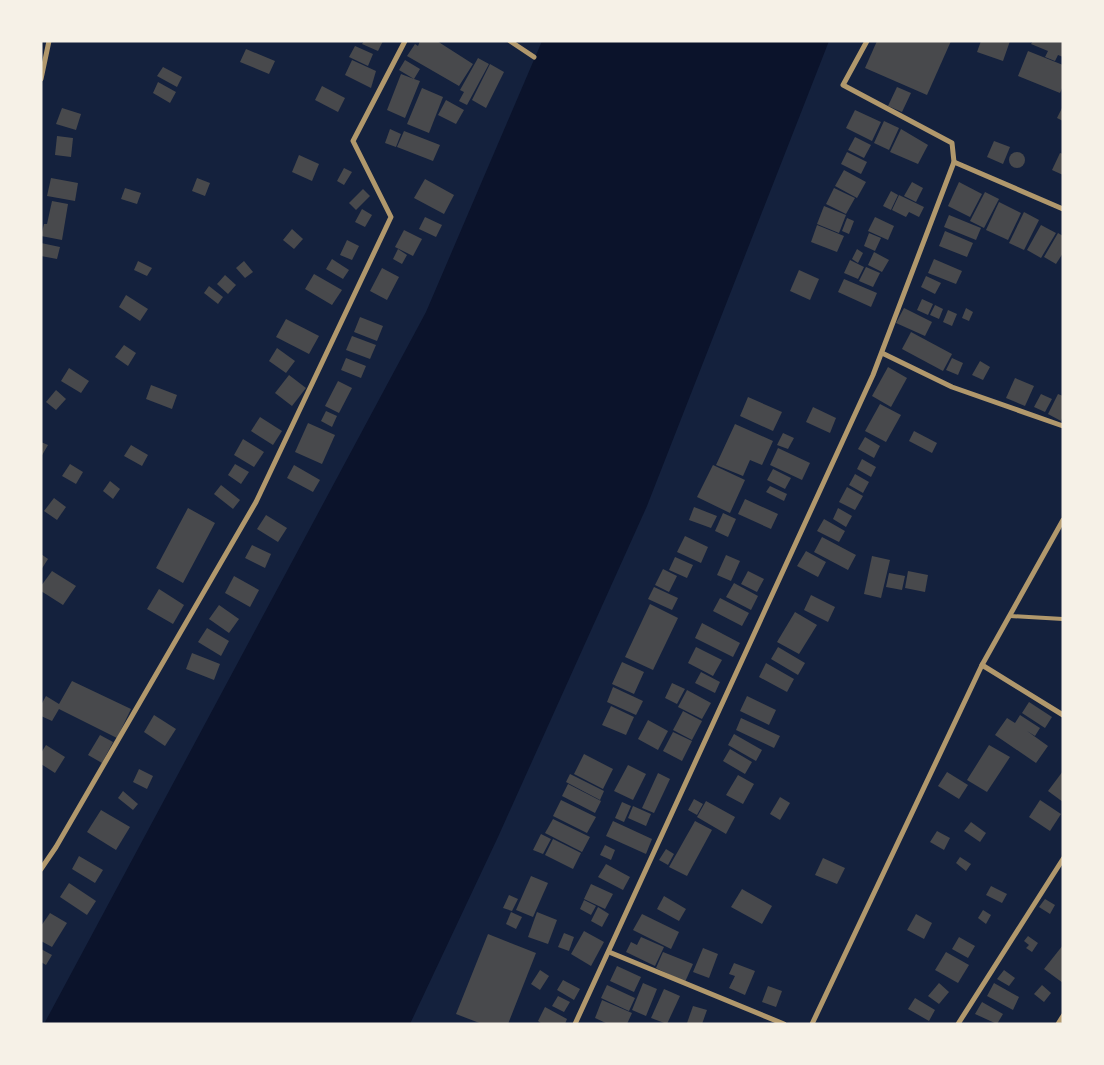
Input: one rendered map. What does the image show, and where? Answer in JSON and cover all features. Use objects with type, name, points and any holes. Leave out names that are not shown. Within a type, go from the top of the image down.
[{"type":"street","points":[[41,78],[49,41]]},
{"type":"street","points":[[41,869],[56,847],[256,502],[392,217],[353,141],[405,41]]},
{"type":"street","points":[[510,41],[534,57]]},
{"type":"street","points":[[575,1024],[802,534],[882,353],[954,162],[952,143],[843,85],[867,41]]},
{"type":"street","points":[[954,162],[1063,209]]},
{"type":"street","points":[[882,353],[952,387],[1063,426]]},
{"type":"street","points":[[812,1024],[982,665],[1063,520]]},
{"type":"street","points":[[982,665],[1063,715]]},
{"type":"street","points":[[958,1024],[1063,859]]},
{"type":"street","points":[[608,952],[784,1024]]},
{"type":"street","points":[[1058,1024],[1063,1016]]},
{"type":"lane","points":[[1010,616],[1063,619]]},
{"type":"water","points":[[542,41],[829,41],[647,506],[498,837],[410,1024],[44,1024],[426,312]]},
{"type":"building","points":[[364,41],[383,41],[378,51],[362,44]]},
{"type":"building","points":[[420,41],[437,41],[473,64],[459,86],[407,56],[415,44],[418,46]]},
{"type":"building","points":[[877,41],[951,41],[927,95],[865,68]]},
{"type":"building","points":[[981,41],[1010,41],[1003,61],[977,52]]},
{"type":"building","points":[[1033,41],[1063,41],[1063,57],[1058,55],[1055,61],[1045,57],[1048,51],[1031,44]]},
{"type":"building","points":[[355,46],[373,54],[368,66],[349,57]]},
{"type":"building","points":[[246,49],[275,61],[269,74],[240,62]]},
{"type":"building","points":[[1028,51],[1063,65],[1063,86],[1060,93],[1018,76]]},
{"type":"building","points":[[478,58],[489,64],[467,105],[459,101],[464,92],[460,90]]},
{"type":"building","points":[[352,60],[376,71],[371,88],[345,75]]},
{"type":"building","points":[[405,60],[420,69],[414,79],[399,70]]},
{"type":"building","points":[[490,64],[504,72],[486,108],[472,100]]},
{"type":"building","points":[[163,67],[182,77],[177,87],[157,76]]},
{"type":"building","points":[[401,74],[420,81],[405,118],[387,110]]},
{"type":"building","points":[[158,82],[176,92],[170,103],[153,93]]},
{"type":"building","points":[[322,86],[345,98],[338,112],[315,100]]},
{"type":"building","points":[[897,87],[911,93],[902,112],[888,106]]},
{"type":"building","points":[[422,88],[443,97],[429,133],[407,124]]},
{"type":"building","points":[[446,100],[464,110],[456,124],[438,115]]},
{"type":"building","points":[[1063,106],[1063,121],[1057,118]]},
{"type":"building","points":[[62,108],[81,114],[76,130],[56,124]]},
{"type":"building","points":[[855,110],[881,122],[872,141],[846,128]]},
{"type":"building","points":[[884,121],[899,128],[889,150],[874,143]]},
{"type":"building","points":[[390,129],[401,134],[396,147],[385,143]]},
{"type":"building","points":[[901,129],[928,145],[918,164],[890,152]]},
{"type":"building","points":[[404,131],[440,145],[433,161],[397,147]]},
{"type":"building","points":[[57,136],[73,138],[71,157],[55,155]]},
{"type":"building","points":[[855,137],[871,145],[864,158],[848,150]]},
{"type":"building","points":[[994,141],[1010,147],[1003,164],[987,157]]},
{"type":"building","points":[[847,152],[867,162],[861,174],[841,164]]},
{"type":"building","points":[[1017,152],[1023,154],[1025,160],[1023,166],[1017,168],[1011,166],[1009,160],[1011,154]]},
{"type":"building","points":[[1060,153],[1063,154],[1063,175],[1052,170]]},
{"type":"building","points":[[299,155],[319,164],[312,181],[292,172]]},
{"type":"building","points":[[344,168],[352,172],[344,185],[337,181]]},
{"type":"building","points":[[844,170],[866,182],[857,198],[835,186]]},
{"type":"building","points":[[51,178],[78,183],[75,201],[47,196]]},
{"type":"building","points":[[197,178],[210,183],[205,196],[192,191]]},
{"type":"building","points":[[425,179],[454,195],[444,214],[414,198]]},
{"type":"building","points":[[912,182],[923,188],[916,202],[904,196]]},
{"type":"building","points":[[959,182],[982,194],[970,217],[948,206]]},
{"type":"building","points":[[125,188],[141,193],[137,204],[121,199]]},
{"type":"building","points":[[834,188],[855,198],[846,214],[826,204]]},
{"type":"building","points":[[363,189],[370,196],[356,210],[349,203]]},
{"type":"building","points":[[891,191],[898,195],[891,210],[883,206]]},
{"type":"building","points":[[985,192],[999,199],[984,228],[970,221]]},
{"type":"building","points":[[899,195],[924,207],[919,217],[909,212],[906,217],[892,210]]},
{"type":"building","points":[[52,201],[68,204],[62,240],[41,236],[44,224],[47,224]]},
{"type":"building","points":[[999,202],[1021,213],[1008,240],[986,230]]},
{"type":"building","points":[[824,206],[846,215],[839,233],[817,224]]},
{"type":"building","points":[[362,209],[372,215],[365,227],[355,222]]},
{"type":"building","points":[[1024,212],[1039,220],[1024,250],[1009,243]]},
{"type":"building","points":[[949,215],[981,228],[976,240],[944,227]]},
{"type":"building","points":[[425,217],[442,225],[436,237],[419,229]]},
{"type":"building","points":[[875,217],[894,226],[888,240],[868,231]]},
{"type":"building","points":[[847,218],[854,221],[849,234],[842,231]]},
{"type":"building","points":[[817,225],[844,236],[837,252],[811,242]]},
{"type":"building","points":[[1041,225],[1056,233],[1041,258],[1027,250]]},
{"type":"building","points":[[292,229],[303,239],[294,249],[283,240]]},
{"type":"building","points":[[404,230],[422,239],[413,256],[395,247]]},
{"type":"building","points":[[945,231],[973,243],[967,257],[939,246]]},
{"type":"building","points":[[869,233],[881,238],[875,251],[864,246]]},
{"type":"building","points":[[1058,233],[1063,236],[1063,253],[1056,264],[1044,257]]},
{"type":"building","points":[[347,240],[359,246],[352,260],[340,255]]},
{"type":"building","points":[[41,243],[60,247],[57,259],[41,256]]},
{"type":"building","points":[[398,249],[407,255],[402,264],[393,259]]},
{"type":"building","points":[[857,249],[863,253],[858,263],[852,259]]},
{"type":"building","points":[[874,252],[889,260],[882,272],[868,265]]},
{"type":"building","points":[[332,259],[349,270],[343,279],[326,269]]},
{"type":"building","points":[[934,259],[962,271],[956,284],[928,273]]},
{"type":"building","points":[[850,260],[864,267],[858,279],[844,273]]},
{"type":"building","points":[[138,261],[152,268],[147,276],[134,270]]},
{"type":"building","points":[[244,261],[253,272],[245,278],[236,268]]},
{"type":"building","points":[[866,267],[880,273],[873,287],[859,281]]},
{"type":"building","points":[[382,268],[399,277],[387,300],[370,291]]},
{"type":"building","points":[[799,270],[819,279],[810,300],[790,291]]},
{"type":"building","points":[[314,274],[342,290],[332,305],[305,289]]},
{"type":"building","points":[[225,275],[236,285],[228,294],[217,284]]},
{"type":"building","points":[[926,276],[941,283],[935,294],[921,287]]},
{"type":"building","points":[[844,279],[877,293],[871,307],[838,292]]},
{"type":"building","points":[[209,286],[223,297],[218,304],[204,293]]},
{"type":"building","points":[[126,295],[148,309],[140,321],[119,307]]},
{"type":"building","points":[[922,299],[933,304],[928,315],[917,310]]},
{"type":"building","points":[[935,305],[943,309],[939,319],[930,315]]},
{"type":"building","points":[[904,308],[932,322],[925,336],[896,323]]},
{"type":"building","points":[[966,308],[973,312],[969,321],[962,318]]},
{"type":"building","points":[[948,310],[957,314],[952,326],[943,322]]},
{"type":"building","points":[[360,317],[383,326],[377,341],[354,332]]},
{"type":"building","points":[[286,319],[319,336],[309,354],[276,337]]},
{"type":"building","points":[[911,332],[952,354],[943,371],[902,349]]},
{"type":"building","points":[[352,336],[376,345],[370,359],[346,350]]},
{"type":"building","points":[[124,345],[136,353],[128,366],[115,357]]},
{"type":"building","points":[[277,348],[295,361],[286,373],[269,361]]},
{"type":"building","points":[[346,358],[366,366],[361,378],[341,370]]},
{"type":"building","points":[[952,358],[963,363],[958,375],[946,370]]},
{"type":"building","points":[[980,361],[990,367],[983,380],[972,375]]},
{"type":"building","points":[[888,367],[907,378],[891,407],[872,396]]},
{"type":"building","points":[[69,368],[89,381],[81,393],[61,381]]},
{"type":"building","points":[[289,375],[306,388],[292,406],[275,393]]},
{"type":"building","points":[[1015,378],[1034,386],[1025,406],[1006,398]]},
{"type":"building","points":[[338,381],[352,388],[339,413],[325,406]]},
{"type":"building","points":[[151,385],[177,395],[172,409],[146,399]]},
{"type":"building","points":[[56,390],[66,399],[56,410],[46,402]]},
{"type":"building","points":[[1041,394],[1052,399],[1045,412],[1034,407]]},
{"type":"building","points":[[1058,394],[1063,396],[1063,416],[1061,421],[1048,414]]},
{"type":"building","points":[[748,397],[782,412],[773,431],[740,416]]},
{"type":"building","points":[[880,404],[901,415],[886,442],[865,431]]},
{"type":"building","points":[[813,407],[836,418],[830,433],[806,422]]},
{"type":"building","points":[[326,411],[337,416],[332,427],[321,421]]},
{"type":"building","points":[[260,417],[282,431],[273,445],[251,431]]},
{"type":"building","points":[[308,423],[335,435],[322,464],[295,452]]},
{"type":"building","points":[[735,424],[773,441],[762,465],[750,460],[743,476],[716,465]]},
{"type":"building","points":[[914,431],[937,443],[932,453],[909,441]]},
{"type":"building","points":[[783,433],[794,438],[788,449],[777,445]]},
{"type":"building","points":[[865,437],[880,446],[874,458],[858,449]]},
{"type":"building","points":[[243,439],[264,452],[254,467],[234,455]]},
{"type":"building","points":[[41,442],[48,445],[41,457]]},
{"type":"building","points":[[131,445],[148,455],[142,466],[124,456]]},
{"type":"building","points":[[778,448],[810,463],[802,480],[770,465]]},
{"type":"building","points":[[862,459],[876,467],[871,477],[857,469]]},
{"type":"building","points":[[70,464],[83,472],[76,484],[62,476]]},
{"type":"building","points":[[235,464],[249,472],[241,484],[228,475]]},
{"type":"building","points":[[294,465],[320,480],[313,492],[287,478]]},
{"type":"building","points":[[713,465],[745,480],[730,513],[697,497]]},
{"type":"building","points":[[773,469],[791,478],[785,489],[767,480]]},
{"type":"building","points":[[855,474],[869,482],[863,493],[849,485]]},
{"type":"building","points":[[110,481],[120,489],[113,499],[103,491]]},
{"type":"building","points":[[221,485],[240,500],[233,509],[214,494]]},
{"type":"building","points":[[770,486],[787,494],[784,501],[766,492]]},
{"type":"building","points":[[847,487],[863,496],[855,510],[839,502]]},
{"type":"building","points":[[54,498],[66,507],[57,520],[44,511]]},
{"type":"building","points":[[745,499],[778,514],[771,529],[738,514]]},
{"type":"building","points":[[694,507],[717,516],[711,528],[689,520]]},
{"type":"building","points":[[188,508],[215,523],[183,583],[156,568]]},
{"type":"building","points":[[838,508],[852,516],[846,527],[833,519]]},
{"type":"building","points":[[723,513],[736,519],[728,537],[715,531]]},
{"type":"building","points":[[266,515],[287,528],[278,542],[257,529]]},
{"type":"building","points":[[824,519],[845,531],[839,542],[817,531]]},
{"type":"building","points":[[685,536],[708,547],[701,563],[677,552]]},
{"type":"building","points":[[822,537],[856,555],[848,570],[814,552]]},
{"type":"building","points":[[252,545],[271,554],[265,568],[245,558]]},
{"type":"building","points":[[806,551],[826,562],[818,577],[797,566]]},
{"type":"building","points":[[41,554],[48,559],[41,570]]},
{"type":"building","points":[[726,555],[740,561],[731,581],[717,575]]},
{"type":"building","points":[[872,556],[890,560],[881,598],[864,594]]},
{"type":"building","points":[[675,557],[693,565],[687,578],[669,570]]},
{"type":"building","points":[[663,569],[677,576],[669,592],[655,585]]},
{"type":"building","points":[[52,571],[76,586],[63,605],[41,591],[41,586]]},
{"type":"building","points":[[748,571],[764,579],[757,592],[741,584]]},
{"type":"building","points":[[908,571],[928,575],[925,592],[905,588]]},
{"type":"building","points":[[889,573],[905,576],[902,590],[886,587]]},
{"type":"building","points":[[234,576],[259,590],[250,607],[225,593]]},
{"type":"building","points":[[734,583],[758,596],[751,610],[726,597]]},
{"type":"building","points":[[654,587],[678,598],[672,610],[648,599]]},
{"type":"building","points":[[159,589],[184,605],[173,624],[147,609]]},
{"type":"building","points":[[811,595],[835,607],[828,622],[804,610]]},
{"type":"building","points":[[720,598],[749,613],[742,626],[713,611]]},
{"type":"building","points":[[650,604],[678,618],[653,670],[625,657]]},
{"type":"building","points":[[219,605],[239,619],[229,633],[209,619]]},
{"type":"building","points":[[795,612],[817,625],[799,654],[777,642]]},
{"type":"building","points":[[702,623],[740,643],[733,657],[695,638]]},
{"type":"building","points":[[207,628],[229,641],[221,656],[198,642]]},
{"type":"building","points":[[696,647],[722,660],[713,676],[688,663]]},
{"type":"building","points":[[778,647],[805,663],[798,675],[771,659]]},
{"type":"building","points":[[192,653],[220,664],[214,680],[186,669]]},
{"type":"building","points":[[622,662],[644,672],[634,694],[612,684]]},
{"type":"building","points":[[766,663],[794,679],[787,692],[759,677]]},
{"type":"building","points":[[701,672],[720,682],[715,693],[695,683]]},
{"type":"building","points":[[72,681],[131,709],[117,738],[59,709],[52,721],[41,716],[41,705],[46,696],[59,704]]},
{"type":"building","points":[[672,683],[685,689],[677,704],[665,698]]},
{"type":"building","points":[[613,687],[643,701],[636,715],[607,702]]},
{"type":"building","points":[[687,690],[711,703],[702,719],[678,707]]},
{"type":"building","points":[[747,696],[776,710],[769,725],[740,711]]},
{"type":"building","points":[[1029,702],[1052,717],[1045,728],[1022,713]]},
{"type":"building","points":[[611,706],[634,717],[626,735],[602,725]]},
{"type":"building","points":[[683,711],[702,721],[692,740],[673,730]]},
{"type":"building","points":[[154,715],[176,729],[165,746],[144,732]]},
{"type":"building","points":[[1020,715],[1040,728],[1035,736],[1027,731],[1048,746],[1036,763],[995,735],[1007,718],[1015,723]]},
{"type":"building","points":[[741,718],[780,736],[774,748],[736,730]]},
{"type":"building","points":[[648,720],[668,731],[658,750],[638,739]]},
{"type":"building","points":[[673,732],[692,741],[682,761],[663,751]]},
{"type":"building","points":[[734,734],[762,750],[756,761],[728,745]]},
{"type":"building","points":[[100,735],[113,742],[102,763],[88,755]]},
{"type":"building","points":[[46,745],[65,757],[55,773],[41,764],[41,753]]},
{"type":"building","points":[[989,745],[1010,757],[987,792],[967,780]]},
{"type":"building","points":[[730,749],[752,762],[745,774],[723,761]]},
{"type":"building","points":[[584,754],[613,769],[603,789],[574,774]]},
{"type":"building","points":[[628,765],[646,774],[633,800],[614,791]]},
{"type":"building","points":[[139,769],[153,776],[147,789],[133,782]]},
{"type":"building","points":[[1063,771],[1063,802],[1048,791]]},
{"type":"building","points":[[947,772],[968,785],[959,799],[938,786]]},
{"type":"building","points":[[658,773],[670,779],[654,813],[642,808]]},
{"type":"building","points":[[570,774],[604,791],[600,800],[566,782]]},
{"type":"building","points":[[738,775],[754,784],[743,804],[726,795]]},
{"type":"building","points":[[568,784],[601,801],[595,813],[562,796]]},
{"type":"building","points":[[123,791],[138,804],[133,810],[118,798]]},
{"type":"building","points":[[780,797],[790,803],[780,820],[770,814]]},
{"type":"building","points":[[694,799],[703,804],[697,815],[688,810]]},
{"type":"building","points":[[561,800],[596,817],[587,833],[553,816]]},
{"type":"building","points":[[1040,800],[1061,814],[1050,831],[1029,817]]},
{"type":"building","points":[[706,801],[735,817],[726,834],[697,817]]},
{"type":"building","points":[[622,802],[631,806],[624,822],[615,818]]},
{"type":"building","points":[[633,806],[651,814],[646,826],[628,818]]},
{"type":"building","points":[[101,810],[130,827],[116,850],[87,832]]},
{"type":"building","points":[[553,819],[590,837],[582,852],[545,833]]},
{"type":"building","points":[[613,821],[652,839],[646,854],[606,836]]},
{"type":"building","points":[[695,821],[712,830],[687,876],[669,867]]},
{"type":"building","points":[[971,822],[986,833],[980,842],[964,831]]},
{"type":"building","points":[[937,831],[950,838],[944,850],[930,842]]},
{"type":"building","points":[[541,834],[551,839],[543,854],[533,850]]},
{"type":"building","points":[[553,839],[581,853],[573,869],[545,855]]},
{"type":"building","points":[[605,845],[615,850],[611,860],[600,855]]},
{"type":"building","points":[[666,849],[674,854],[668,865],[659,860]]},
{"type":"building","points":[[79,856],[103,870],[95,883],[72,869]]},
{"type":"building","points":[[960,857],[971,864],[966,871],[956,863]]},
{"type":"building","points":[[823,858],[845,868],[837,884],[815,875]]},
{"type":"building","points":[[606,864],[630,877],[623,890],[598,877]]},
{"type":"building","points":[[531,876],[548,883],[533,917],[516,910]]},
{"type":"building","points":[[69,883],[96,901],[87,915],[60,897]]},
{"type":"building","points":[[591,884],[613,894],[605,909],[584,899]]},
{"type":"building","points":[[991,886],[1007,894],[1002,903],[986,895]]},
{"type":"building","points":[[742,889],[772,906],[762,924],[731,907]]},
{"type":"building","points":[[509,895],[518,899],[512,911],[503,908]]},
{"type":"building","points":[[664,896],[686,909],[679,921],[657,909]]},
{"type":"building","points":[[1045,899],[1055,905],[1050,914],[1039,907]]},
{"type":"building","points":[[584,900],[596,906],[591,915],[580,909]]},
{"type":"building","points":[[598,907],[609,914],[602,927],[591,921]]},
{"type":"building","points":[[983,910],[991,915],[986,924],[978,918]]},
{"type":"building","points":[[511,912],[522,917],[516,929],[506,924]]},
{"type":"building","points":[[537,912],[557,920],[548,944],[528,937]]},
{"type":"building","points":[[50,913],[67,923],[52,947],[41,941],[41,926]]},
{"type":"building","points":[[642,914],[679,932],[671,949],[633,930]]},
{"type":"building","points":[[916,914],[932,923],[924,939],[907,930]]},
{"type":"building","points":[[584,931],[604,942],[591,966],[571,954]]},
{"type":"building","points":[[564,933],[574,937],[569,951],[558,947]]},
{"type":"building","points":[[488,934],[536,953],[508,1024],[482,1024],[456,1014]]},
{"type":"building","points":[[1028,936],[1038,943],[1032,952],[1026,948],[1029,945],[1024,941]]},
{"type":"building","points":[[641,937],[664,947],[655,966],[626,952],[631,942],[637,945]]},
{"type":"building","points":[[959,937],[975,946],[968,958],[952,949]]},
{"type":"building","points":[[1063,945],[1063,983],[1044,969]]},
{"type":"building","points":[[703,948],[718,954],[709,978],[693,972]]},
{"type":"building","points":[[41,949],[52,955],[46,965],[41,962]]},
{"type":"building","points":[[663,952],[693,964],[685,982],[656,968]]},
{"type":"building","points":[[946,952],[969,965],[958,983],[935,970]]},
{"type":"building","points":[[734,963],[755,971],[745,995],[729,988],[735,976],[729,974]]},
{"type":"building","points":[[617,966],[641,977],[634,992],[610,981]]},
{"type":"building","points":[[540,970],[549,976],[540,990],[531,984]]},
{"type":"building","points":[[1004,970],[1015,978],[1009,986],[997,979]]},
{"type":"building","points":[[563,980],[580,989],[574,1000],[557,990]]},
{"type":"building","points":[[643,983],[657,989],[646,1016],[632,1010]]},
{"type":"building","points":[[939,983],[949,992],[939,1004],[928,996]]},
{"type":"building","points":[[994,983],[1019,997],[1013,1010],[987,996]]},
{"type":"building","points":[[607,985],[635,998],[629,1011],[601,998]]},
{"type":"building","points":[[1042,985],[1051,993],[1044,1002],[1034,994]]},
{"type":"building","points":[[768,986],[782,991],[776,1007],[762,1002]]},
{"type":"building","points":[[664,989],[680,996],[667,1024],[651,1018]]},
{"type":"building","points":[[558,996],[570,1002],[564,1012],[552,1006]]},
{"type":"building","points":[[915,998],[935,1010],[929,1021],[908,1009]]},
{"type":"building","points":[[602,1000],[632,1013],[627,1024],[608,1024],[595,1018]]},
{"type":"building","points":[[982,1002],[1003,1014],[997,1024],[975,1014]]},
{"type":"building","points":[[693,1006],[707,1010],[702,1024],[687,1023]]},
{"type":"building","points":[[545,1007],[567,1019],[565,1024],[542,1024],[538,1021]]}]
